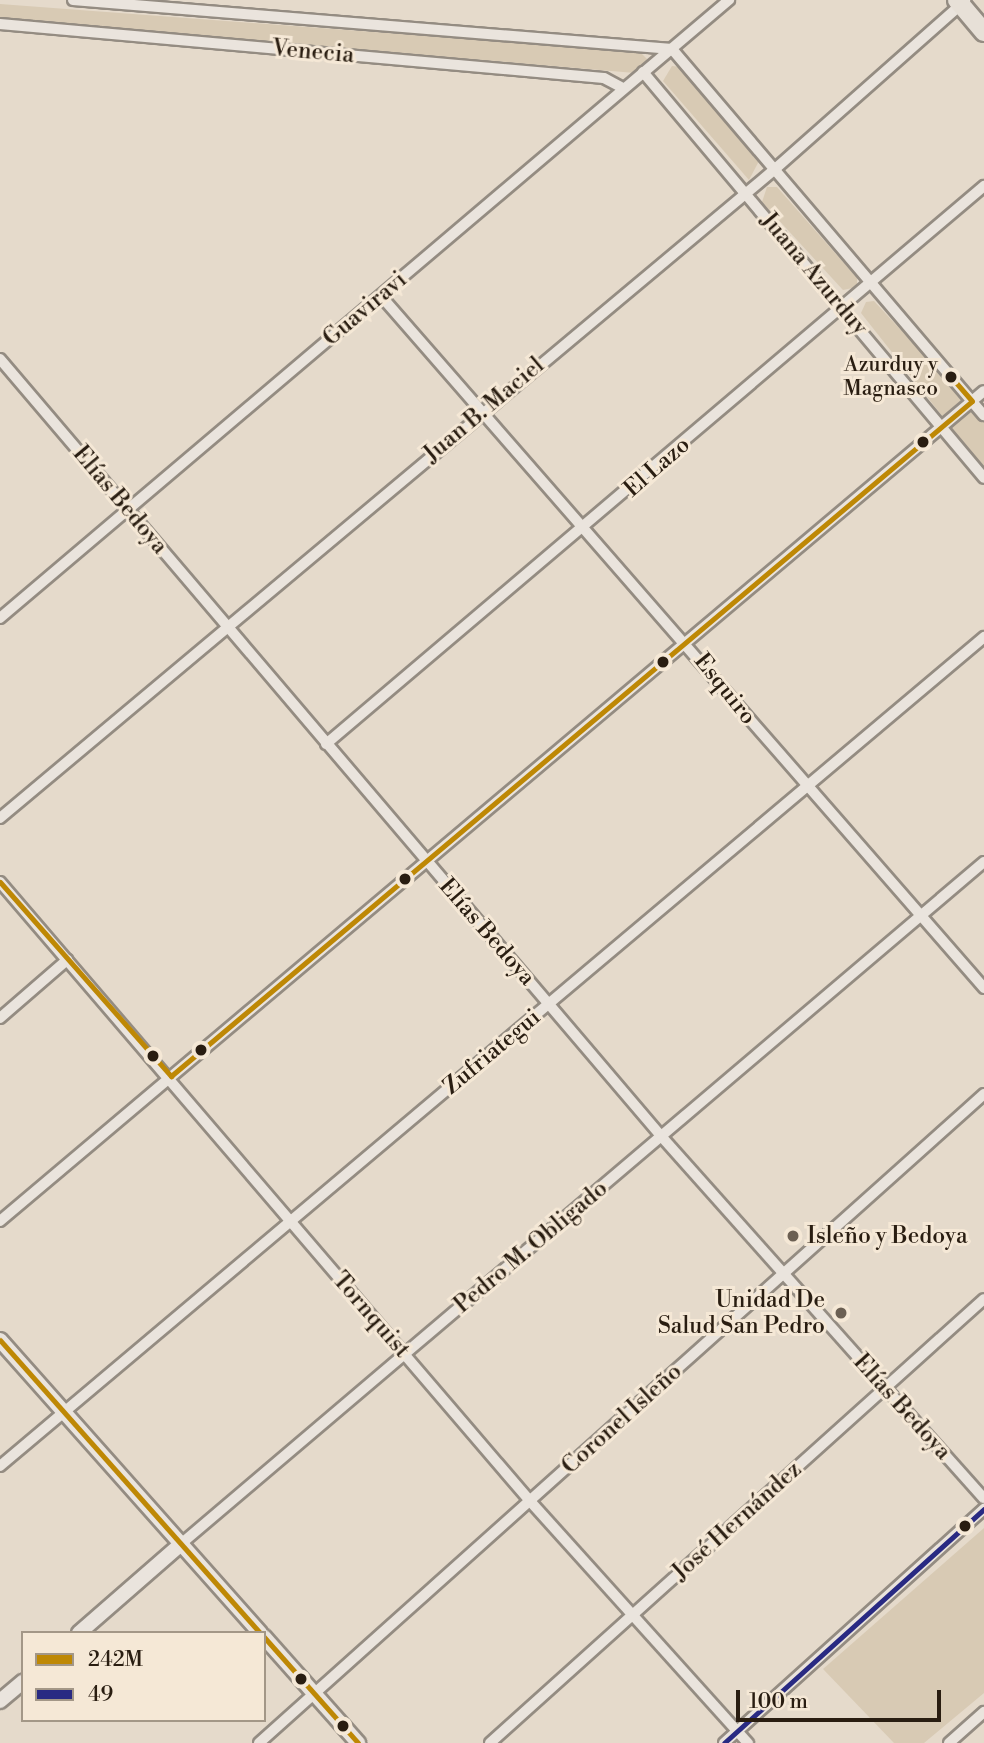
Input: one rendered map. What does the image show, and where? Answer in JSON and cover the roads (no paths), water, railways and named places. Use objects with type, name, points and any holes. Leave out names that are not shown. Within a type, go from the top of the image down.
[{"type":"main road","points":[[962,2],[984,32]]},
{"type":"street","name":"Venecia","points":[[73,0],[672,49]]},
{"type":"street","name":"Guaviravi","points":[[0,618],[729,0]]},
{"type":"street","name":"Juan B. Maciel","points":[[0,818],[482,411],[775,169],[962,2]]},
{"type":"street","name":"Venecia","points":[[0,24],[604,78],[623,88]]},
{"type":"street","name":"Juana Azurduy","points":[[672,49],[984,415]]},
{"type":"street","name":"Juana Azurduy","points":[[643,72],[984,478]]},
{"type":"street","name":"El Lazo","points":[[326,744],[584,529],[984,186]]},
{"type":"street","name":"Esquiro","points":[[381,296],[584,529],[685,640],[804,786],[984,988]]},
{"type":"street","name":"Elías Bedoya","points":[[0,359],[661,1136],[984,1498]]},
{"type":"street","points":[[0,1221],[685,640],[984,391]]},
{"type":"street","name":"Zufriategui","points":[[0,1466],[984,637]]},
{"type":"street","name":"Pedro M. Obligado","points":[[81,1631],[984,862]]},
{"type":"street","name":"Tornquist","points":[[0,882],[171,1076],[290,1222],[530,1502],[748,1743]]},
{"type":"street","points":[[0,1018],[67,960]]},
{"type":"street","name":"Coronel Isleño","points":[[259,1743],[984,1094]]},
{"type":"street","name":"José Hernández","points":[[490,1743],[984,1299]]},
{"type":"street","points":[[0,1340],[258,1631]]},
{"type":"street","points":[[724,1743],[984,1509]]},
{"type":"street","points":[[266,1639],[358,1743]]},
{"type":"street","points":[[0,1702],[21,1684]]},
{"type":"street","points":[[949,1743],[984,1712]]},
{"type":"place","name":"Azurduy y Magnasco","points":[[951,377]]},
{"type":"place","name":"Isleño y Bedoya","points":[[793,1236]]},
{"type":"place","name":"Unidad De Salud San Pedro","points":[[841,1313]]}]
